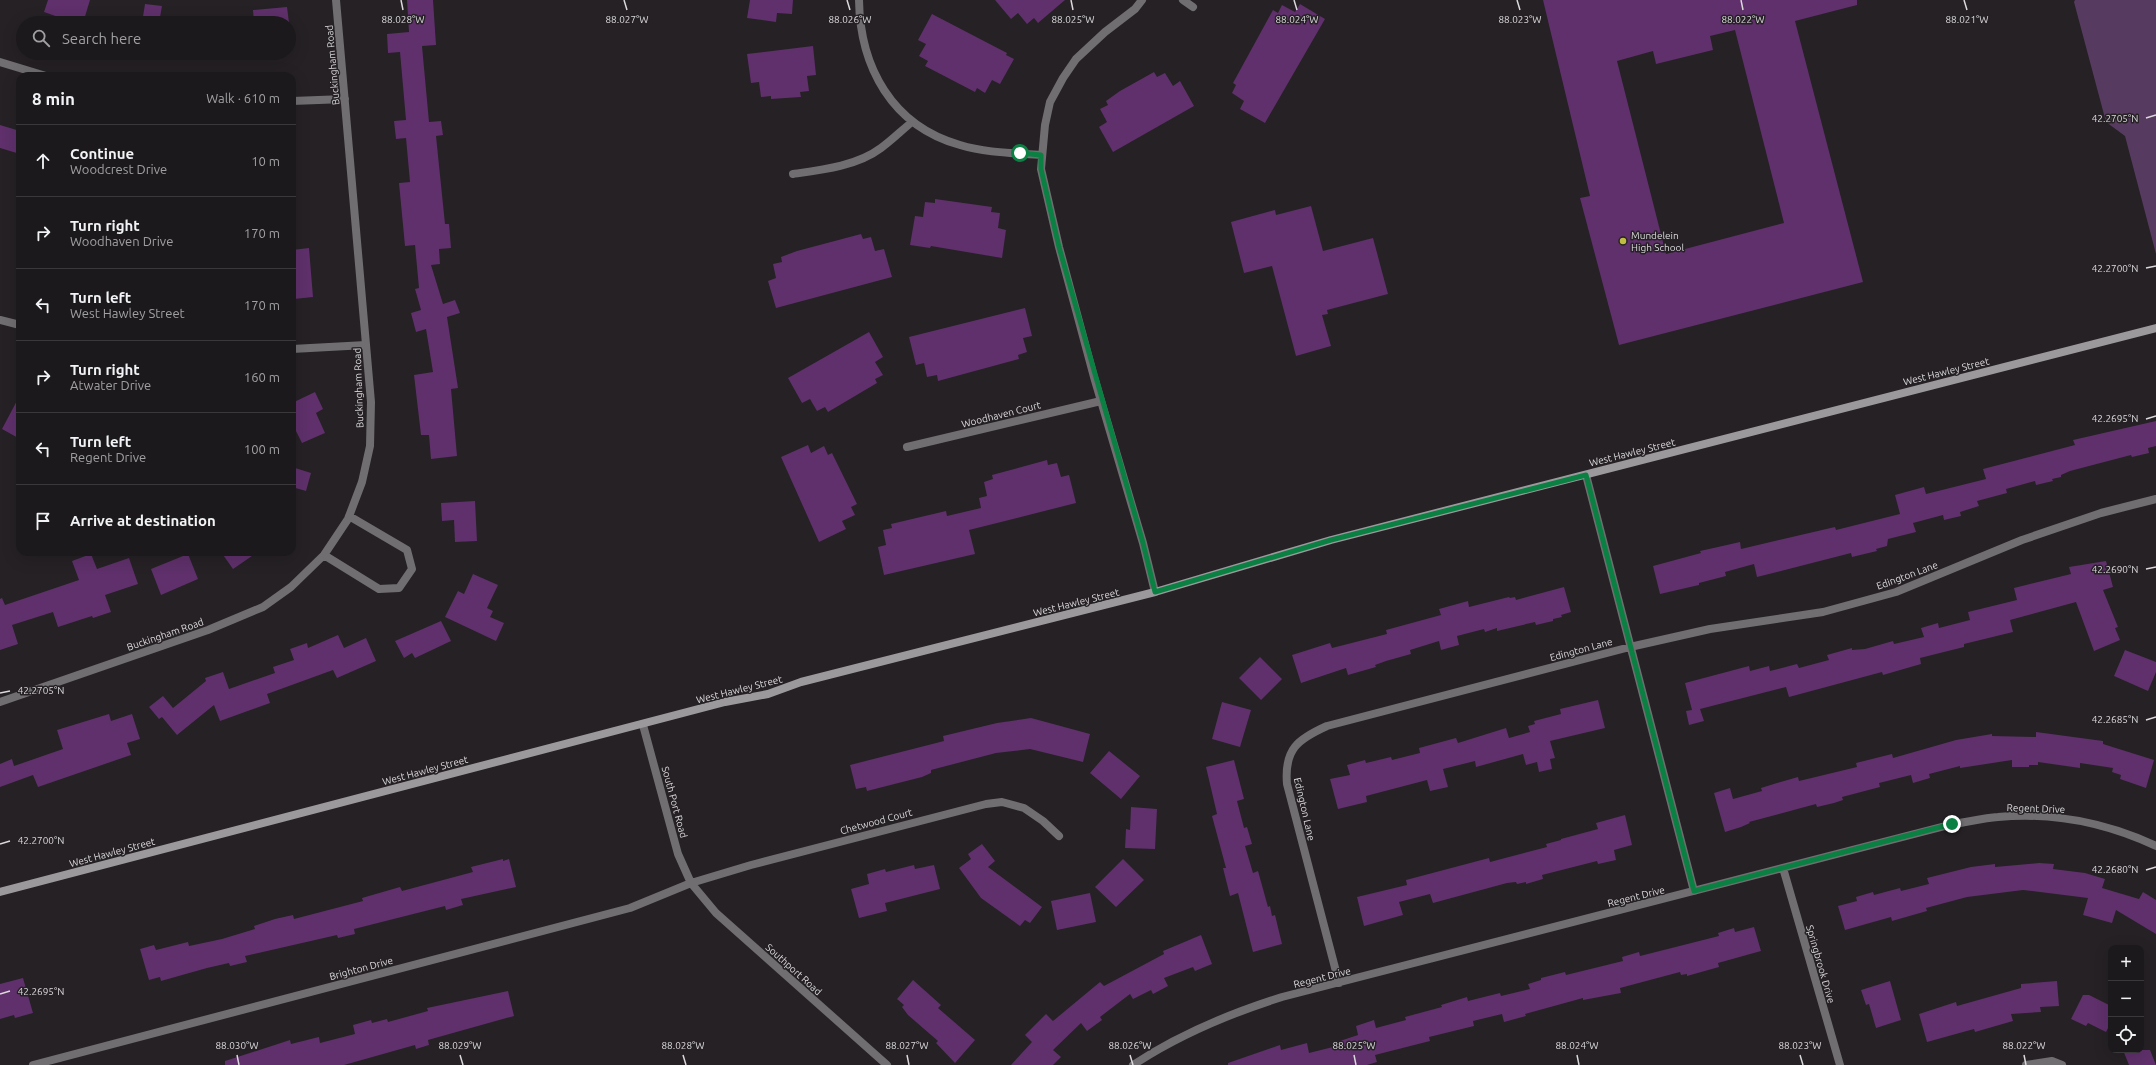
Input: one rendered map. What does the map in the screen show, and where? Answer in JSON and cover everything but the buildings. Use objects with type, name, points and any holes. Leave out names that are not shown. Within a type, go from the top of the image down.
[{"type":"street","name":"Buckingham Road","points":[[0,702],[208,630],[263,607],[291,587],[324,555],[349,516],[362,482],[370,446],[371,402],[336,0]]},
{"type":"street","points":[[859,0],[859,23],[871,68],[893,104],[912,122],[929,133],[960,145],[1041,155]]},
{"type":"street","points":[[1142,0],[1135,9],[1105,32],[1076,59],[1063,78],[1050,102],[1045,124],[1041,155],[1041,169],[1059,247],[1101,401],[1143,543],[1155,592]]},
{"type":"street","points":[[1183,0],[1193,7]]},
{"type":"street","points":[[0,62],[33,72]]},
{"type":"street","points":[[296,101],[345,99]]},
{"type":"street","points":[[793,174],[821,170],[855,161],[881,149],[912,122]]},
{"type":"street","points":[[0,320],[16,324]]},
{"type":"street","name":"West Hawley Street","points":[[0,892],[643,725],[725,702],[768,694],[802,682],[1155,592],[1331,540],[2156,328]]},
{"type":"street","points":[[296,349],[366,344]]},
{"type":"street","name":"Woodhaven Court","points":[[907,447],[1101,401]]},
{"type":"street","points":[[1586,475],[1694,891]]},
{"type":"street","name":"Edington Lane","points":[[1339,983],[1287,784],[1286,772],[1289,756],[1303,738],[1328,726],[1630,647],[1710,629],[1823,612],[1896,592],[2022,540],[2101,513],[2156,499]]},
{"type":"street","points":[[324,555],[379,589],[399,588],[412,569],[407,550],[349,516]]},
{"type":"street","name":"South Port Road","points":[[643,725],[678,854],[691,883]]},
{"type":"street","name":"Chetwood Court","points":[[691,883],[889,828],[986,804],[1002,802],[1024,808],[1044,821],[1059,836]]},
{"type":"street","name":"Regent Drive","points":[[1133,1065],[1190,1031],[1235,1012],[1339,983],[1952,824],[1997,817],[2023,816],[2072,820],[2108,828],[2156,846]]},
{"type":"street","name":"Springbrook Drive","points":[[1784,868],[1840,1065]]},
{"type":"street","name":"Brighton Drive","points":[[32,1065],[630,908],[691,883]]},
{"type":"street","name":"Southport Road","points":[[691,883],[716,913],[887,1065]]},
{"type":"street","points":[[2026,1065],[2052,1061],[2062,1065]]},
{"type":"shaded area","points":[[2075,0],[2156,0],[2156,254],[2125,136],[2106,122],[2074,2]]},
{"type":"place","name":"Mundelein High School","points":[[1623,241]]},
{"type":"route","points":[[1020,153],[1041,155],[1041,169],[1059,247],[1101,401],[1143,543],[1155,592],[1331,540],[1586,475],[1694,891],[1952,824]]}]
